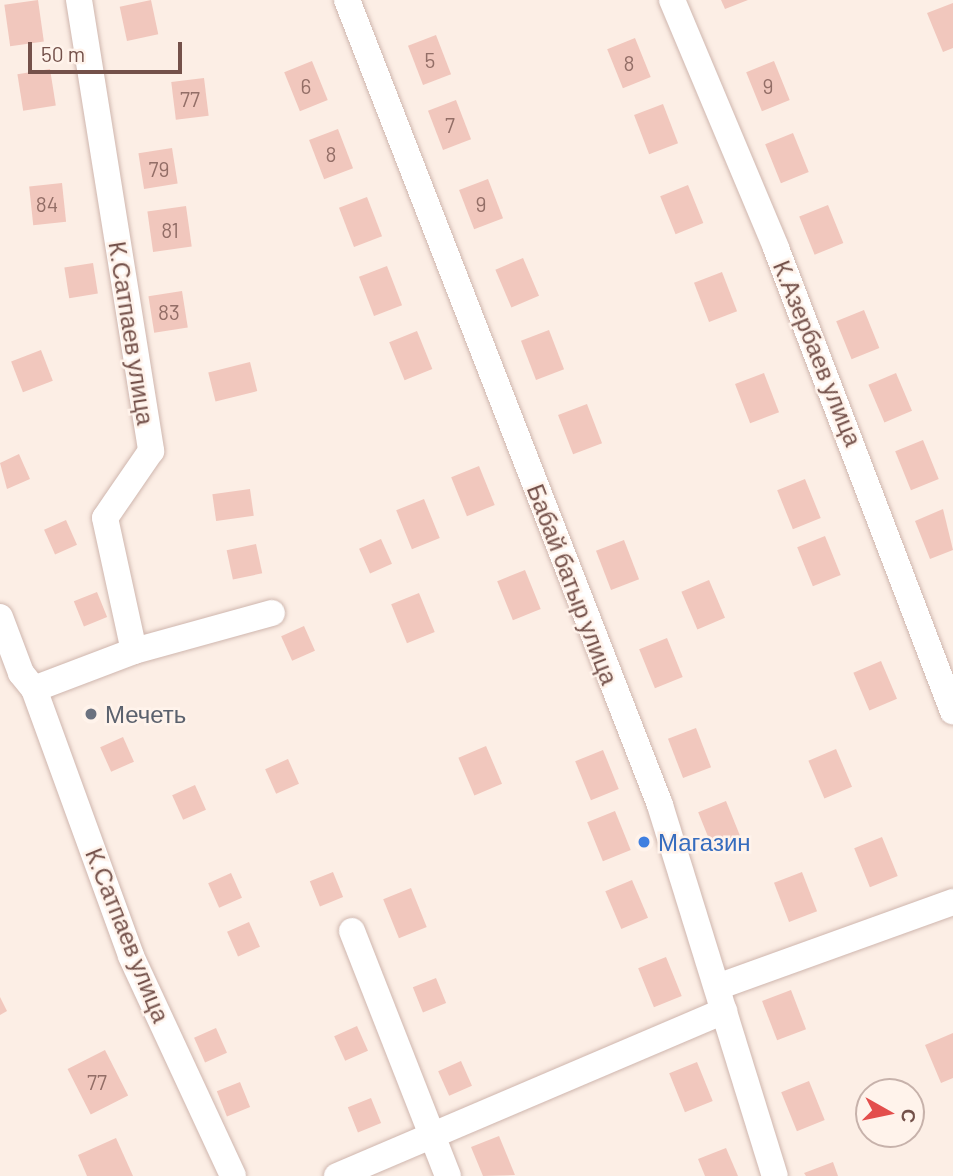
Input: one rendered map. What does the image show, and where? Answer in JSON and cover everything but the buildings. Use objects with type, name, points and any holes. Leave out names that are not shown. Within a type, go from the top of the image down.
[{"type":"street","name":"К.Сатпаев улица","points":[[79,0],[151,450],[105,518],[134,651]]},
{"type":"street","name":"Бабай батыр улица","points":[[347,0],[660,805],[775,1176]]},
{"type":"street","name":"К.Азербаев улица","points":[[672,0],[791,285],[953,711]]},
{"type":"street","points":[[34,689],[134,651],[272,613]]},
{"type":"street","name":"К.Сатпаев улица","points":[[4,627],[34,689],[131,956],[233,1176]]},
{"type":"street","points":[[337,1176],[433,1138],[720,999],[953,902]]},
{"type":"street","points":[[352,931],[448,1176]]},
{"type":"place","name":"Мечеть","points":[[91,714]]},
{"type":"place","name":"Магазин","points":[[644,842]]}]
